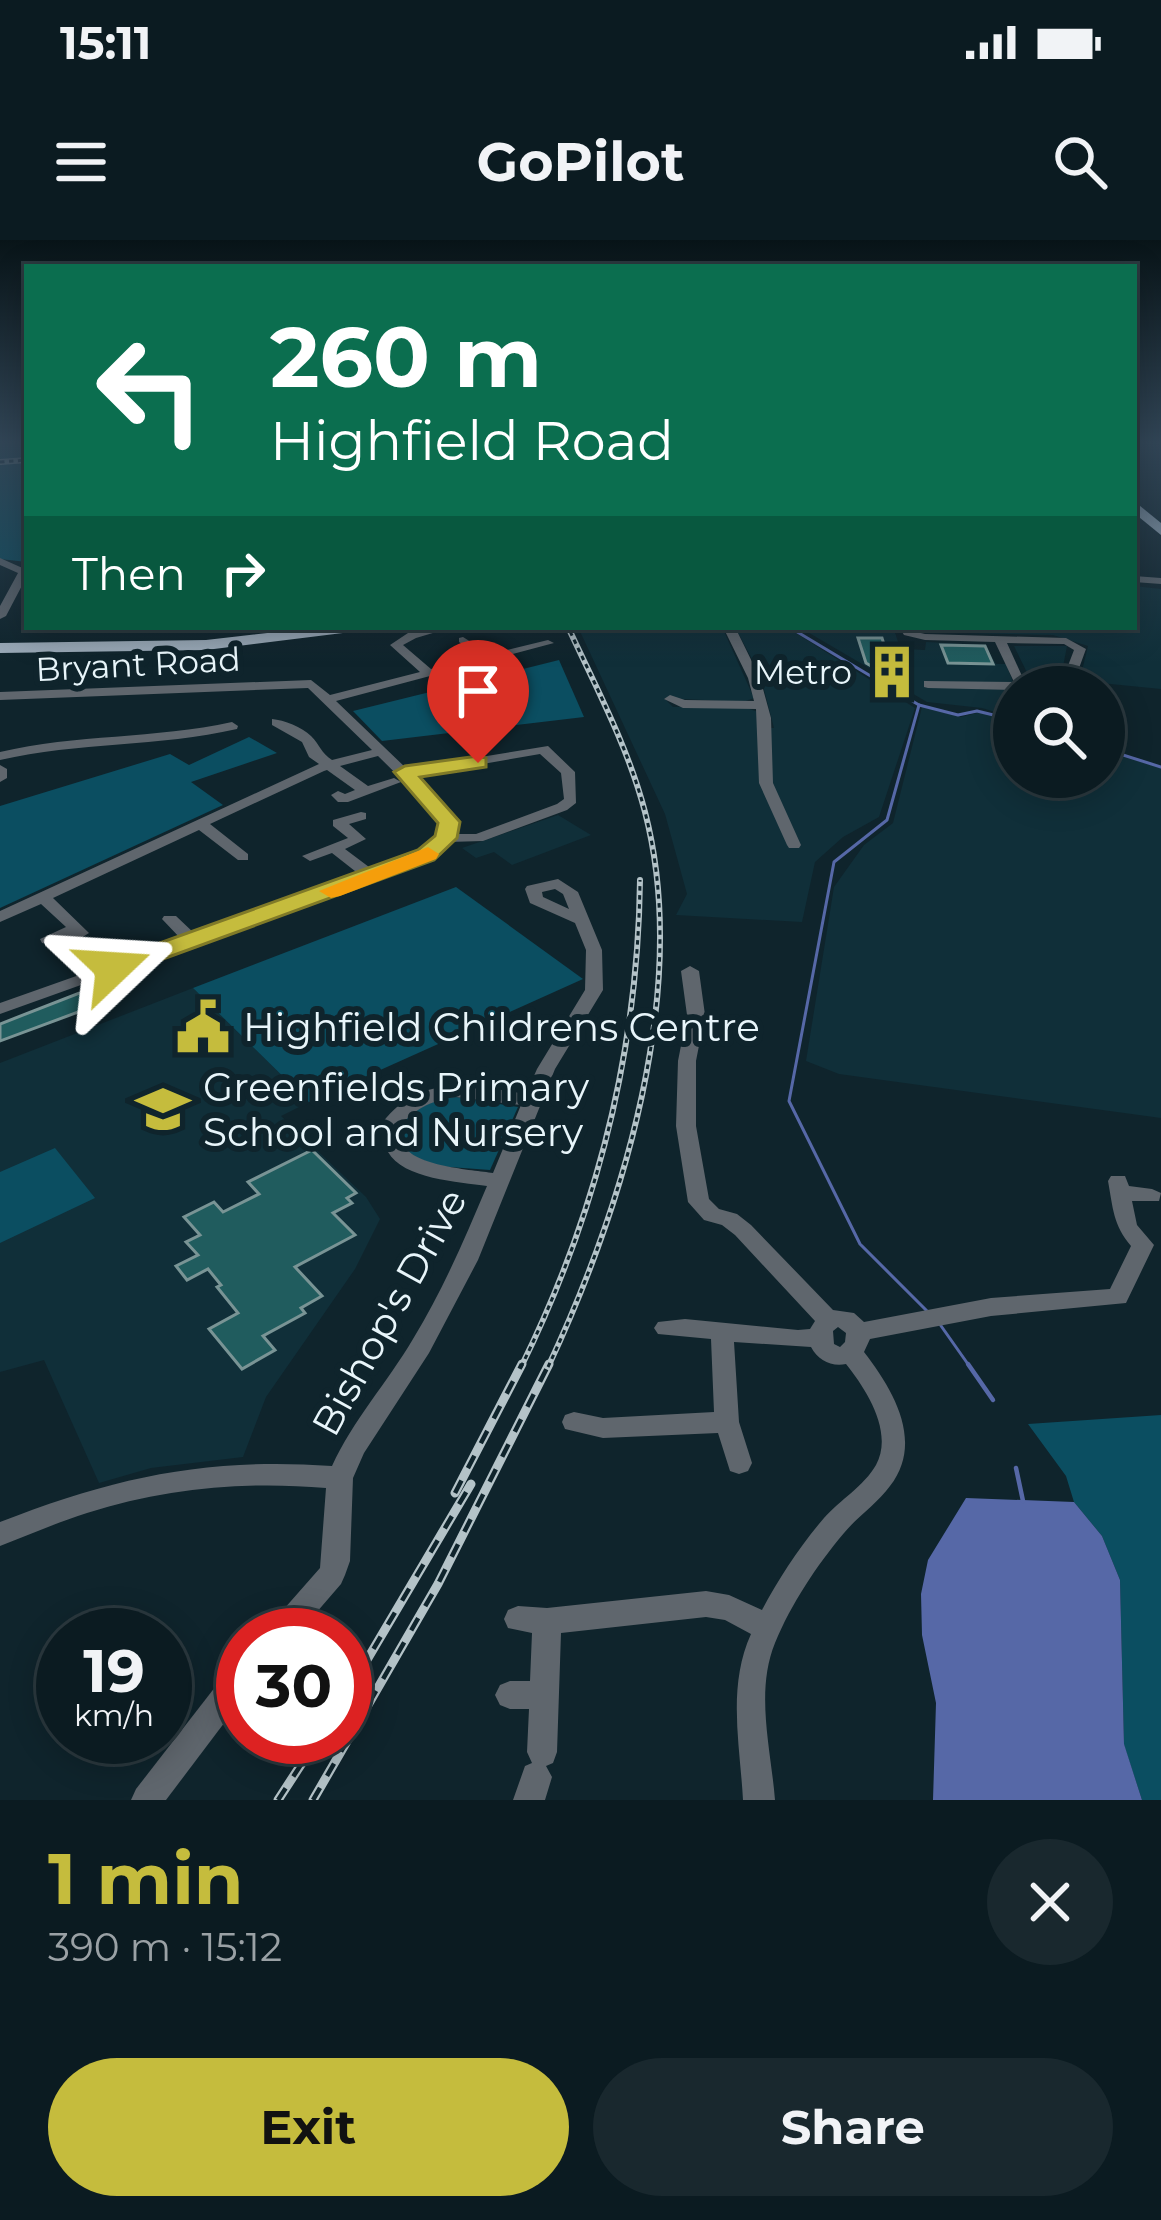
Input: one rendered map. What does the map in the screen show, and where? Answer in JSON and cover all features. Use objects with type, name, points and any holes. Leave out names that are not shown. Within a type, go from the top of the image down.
[{"type":"main road","points":[[0,648],[169,647],[314,631]]},
{"type":"street","points":[[0,561],[24,572],[0,616]]},
{"type":"street","points":[[427,672],[396,645],[434,630]]},
{"type":"street","points":[[730,630],[762,704],[766,783],[794,845]]},
{"type":"street","points":[[910,637],[1058,640],[1078,646],[1073,666]]},
{"type":"street","points":[[928,684],[1022,686],[999,639]]},
{"type":"street","points":[[469,642],[488,658]]},
{"type":"street","points":[[446,838],[449,822],[444,814],[399,777],[332,699],[539,644]]},
{"type":"street","name":"Bryant Road","points":[[0,696],[94,696],[279,683],[311,684],[332,699]]},
{"type":"street","points":[[670,698],[683,704],[762,704]]},
{"type":"street","points":[[259,725],[294,718]]},
{"type":"street","points":[[277,722],[308,740],[314,754],[367,791]]},
{"type":"street","points":[[0,756],[55,744],[146,741],[221,727]]},
{"type":"street","points":[[0,1009],[420,858],[446,838],[478,838],[567,811],[571,778],[546,748],[399,777],[348,803],[338,823],[359,839],[308,854]]},
{"type":"street","points":[[0,917],[329,764],[379,752]]},
{"type":"street","points":[[199,824],[244,857]]},
{"type":"street","points":[[335,848],[371,876]]},
{"type":"street","points":[[43,897],[79,931],[48,939]]},
{"type":"street","points":[[170,919],[192,940]]},
{"type":"street","name":"Bishop's Drive","points":[[340,1478],[353,1448],[421,1347],[467,1260],[559,1042],[596,982],[594,950],[578,920]]},
{"type":"street","points":[[690,971],[696,1015],[677,1073],[699,1202],[712,1215],[730,1219],[743,1230],[823,1329],[830,1351],[904,1324],[955,1313],[1118,1297],[1143,1245],[1127,1227],[1119,1187],[1152,1196]]},
{"type":"street","points":[[501,1181],[434,1171],[403,1158],[390,1136],[392,1123],[410,1103],[444,1091],[532,1101]]},
{"type":"street","points":[[666,1328],[698,1327],[774,1340],[823,1329]]},
{"type":"street","points":[[722,1333],[727,1422],[739,1463]]},
{"type":"street","points":[[759,1800],[753,1672],[768,1628],[832,1527],[889,1467],[893,1427],[854,1342]]},
{"type":"street","points":[[574,1422],[604,1440],[727,1422]]},
{"type":"street","points":[[0,1534],[135,1486],[212,1473],[283,1472],[340,1478],[332,1576],[303,1608]]},
{"type":"street","points":[[535,1776],[545,1695],[532,1620],[706,1604],[729,1608],[768,1628]]},
{"type":"street","points":[[510,1695],[545,1695]]},
{"type":"street","points":[[147,1800],[216,1709]]},
{"type":"shaded area","points":[[0,517],[24,517],[24,562],[0,559]]},
{"type":"shaded area","points":[[1137,586],[1161,589],[1161,689],[1125,685],[1125,666],[1083,666],[1088,646],[1053,635],[921,630],[1137,630]]},
{"type":"shaded area","points":[[579,630],[723,630],[754,698],[743,702],[664,698],[673,707],[744,707],[758,712],[762,728],[774,728],[760,674],[737,630],[791,630],[915,708],[879,817],[843,837],[815,862],[802,922],[676,915],[687,894],[665,814]]},
{"type":"shaded area","points":[[804,630],[894,630],[906,665],[904,649],[925,650],[926,642],[985,645],[996,664],[1007,666],[993,666],[993,711],[927,702]]},
{"type":"shaded area","points":[[1014,646],[1067,646],[1063,666],[1024,666]]},
{"type":"shaded area","points":[[559,660],[584,717],[382,741],[353,711]]},
{"type":"shaded area","points":[[922,707],[961,717],[981,712],[993,716],[993,798],[1125,798],[1125,757],[1161,768],[1161,1118],[839,1074],[806,1061],[834,887],[864,845],[893,823]]},
{"type":"shaded area","points":[[249,737],[277,753],[191,782],[223,805],[0,908],[0,806],[170,754],[189,765]]},
{"type":"shaded area","points":[[558,815],[591,835],[512,865],[494,852],[476,858],[462,848]]},
{"type":"shaded area","points":[[456,887],[583,979],[309,1102],[193,988]]},
{"type":"shaded area","points":[[193,988],[309,1102],[281,1116],[366,1197],[380,1219],[355,1269],[266,1397],[243,1457],[151,1468],[99,1483],[44,1360],[0,1372],[0,1063]]},
{"type":"shaded area","points":[[443,1095],[518,1107],[490,1170],[436,1166],[405,1152],[396,1130],[400,1120]]},
{"type":"shaded area","points":[[55,1148],[95,1198],[0,1243],[0,1172]]},
{"type":"shaded area","points":[[1161,1415],[1161,1800],[1142,1800],[1124,1745],[1120,1580],[1102,1536],[1074,1502],[1066,1476],[1028,1424]]},
{"type":"water","points":[[966,1498],[1074,1502],[1102,1536],[1120,1580],[1124,1744],[1142,1800],[933,1800],[936,1703],[922,1635],[921,1594],[928,1560]]},
{"type":"building","points":[[858,638],[882,638],[895,680],[866,663]]},
{"type":"building","points":[[941,645],[985,646],[993,664],[948,663]]},
{"type":"building","points":[[82,992],[93,1003],[81,1011],[0,1041],[0,1024]]},
{"type":"building","points":[[312,1150],[356,1193],[347,1198],[352,1203],[333,1213],[355,1235],[295,1267],[322,1296],[301,1308],[305,1313],[263,1336],[275,1350],[242,1369],[209,1329],[238,1313],[217,1287],[221,1285],[208,1269],[187,1280],[176,1266],[198,1255],[186,1242],[200,1235],[184,1217],[214,1202],[223,1212],[259,1194],[248,1182]]},
{"type":"waterway","points":[[794,630],[919,705]]},
{"type":"waterway","points":[[919,705],[958,715],[977,711],[993,715]]},
{"type":"waterway","points":[[919,705],[887,820],[834,862],[789,1101],[860,1244],[928,1312]]},
{"type":"waterway","points":[[1125,756],[1161,767]]},
{"type":"waterway","points":[[939,1323],[970,1367]]},
{"type":"waterway","points":[[968,1364],[993,1400]]},
{"type":"waterway","points":[[1016,1468],[1023,1501]]},
{"type":"railway","points":[[548,1367],[576,1304],[624,1168],[642,1096],[660,951],[657,880],[645,812],[621,741],[569,630]]},
{"type":"railway","points":[[521,1367],[571,1250],[608,1130],[631,1007],[640,880]]},
{"type":"railway","points":[[455,1493],[522,1364]]},
{"type":"railway","points":[[313,1800],[438,1584],[549,1364]]},
{"type":"railway","points":[[372,1651],[471,1484]]},
{"type":"railway","points":[[278,1800],[301,1764]]},
{"type":"slow traffic","points":[[331,891],[428,854]]},
{"type":"place","name":"Metro","points":[[892,672]]},
{"type":"place","name":"Highfield Childrens Centre","points":[[203,1027]]},
{"type":"place","name":"Greenfields Primary School and Nursery","points":[[163,1109]]},
{"type":"route","points":[[113,968],[426,855],[446,838],[449,822],[405,772],[478,763]]}]
